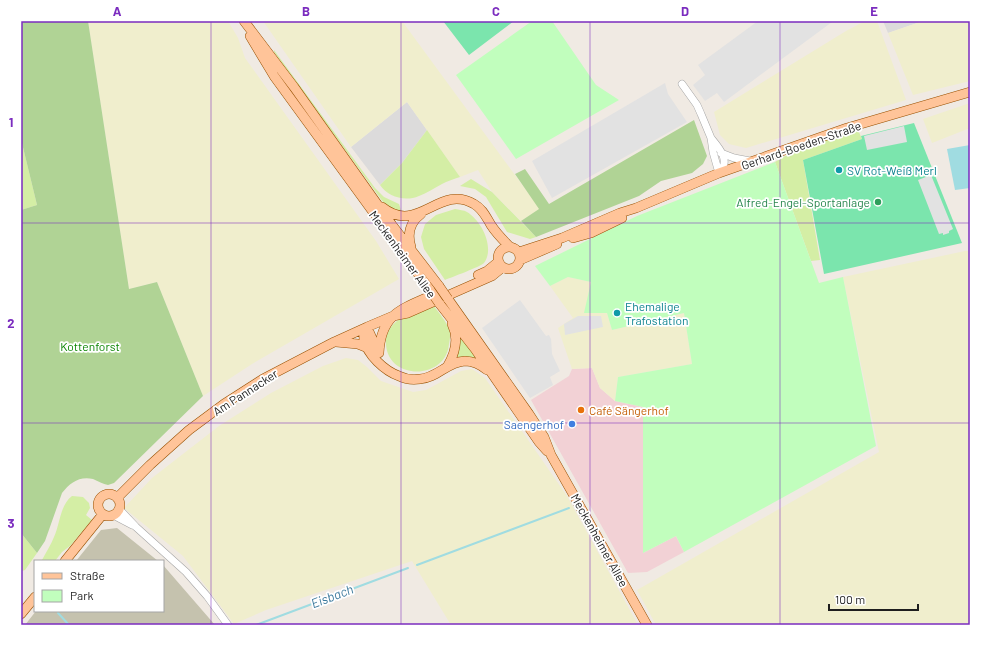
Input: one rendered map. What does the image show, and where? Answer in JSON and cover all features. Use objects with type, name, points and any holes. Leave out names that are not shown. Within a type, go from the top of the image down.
[{"type":"main road","name":"Meckenheimer Allee","points":[[243,21],[261,49],[439,286],[529,414],[544,438],[551,455],[647,625]]},
{"type":"main road","name":"Meckenheimer Allee","points":[[261,49],[274,76],[442,307],[475,349],[542,445],[551,455]]},
{"type":"main road","name":"Gerhard-Boeden-Straße","points":[[500,264],[511,269],[515,267],[519,256],[591,233],[622,218],[636,208],[719,173],[847,128],[970,92]]},
{"type":"main road","points":[[379,205],[386,211],[403,216],[415,215],[446,200],[455,199],[465,201],[480,209],[502,240],[514,248],[519,256]]},
{"type":"main road","points":[[412,250],[409,242],[410,230],[414,221],[423,212]]},
{"type":"main road","points":[[491,225],[499,252],[498,256],[500,264]]},
{"type":"main road","points":[[499,252],[502,248],[510,246]]},
{"type":"main road","name":"Am Pannacker","points":[[117,498],[150,465],[189,430],[224,404],[283,367],[334,342],[393,316],[405,307],[500,264]]},
{"type":"main road","points":[[442,307],[454,328],[456,336],[454,354],[447,367]]},
{"type":"main road","points":[[378,353],[382,333],[393,316]]},
{"type":"main road","points":[[367,327],[378,353],[388,370]]},
{"type":"main road","points":[[367,327],[364,336],[368,348],[379,363],[401,377],[418,380],[433,377],[447,367],[459,362],[469,361],[492,373]]},
{"type":"main road","points":[[334,342],[358,344],[368,348]]},
{"type":"main road","points":[[108,494],[117,498],[120,504],[116,512],[108,516],[100,511],[99,506],[102,498],[108,494]]},
{"type":"main road","points":[[66,560],[103,514]]},
{"type":"main road","points":[[21,614],[34,598]]},
{"type":"street","points":[[682,84],[700,109],[711,138],[719,173]]},
{"type":"street","points":[[711,138],[721,153],[725,164],[719,173]]},
{"type":"street","points":[[721,153],[750,162]]},
{"type":"street","points":[[116,512],[136,527],[186,572],[207,596],[228,625]]},
{"type":"shaded area","points":[[88,21],[228,21],[238,38],[245,58],[376,241],[399,279],[252,364],[203,396],[157,282],[129,289]]},
{"type":"shaded area","points":[[263,21],[402,21],[540,209],[521,221],[492,192],[478,170],[460,177],[407,102],[351,147]]},
{"type":"shaded area","points":[[758,21],[832,22],[724,102],[717,93],[705,101],[693,85],[705,75],[698,65]]},
{"type":"shaded area","points":[[865,21],[877,21],[906,100],[746,148],[729,144],[720,135],[714,112],[846,31]]},
{"type":"shaded area","points":[[883,21],[923,21],[888,33]]},
{"type":"shaded area","points":[[923,21],[970,21],[970,81],[913,95],[888,33]]},
{"type":"shaded area","points":[[665,83],[668,94],[687,122],[552,198],[532,161]]},
{"type":"shaded area","points":[[407,102],[427,130],[402,163],[380,185],[351,147]]},
{"type":"shaded area","points":[[970,103],[970,128],[932,143],[923,119]]},
{"type":"shaded area","points":[[904,126],[907,142],[867,150],[864,136]]},
{"type":"shaded area","points":[[931,175],[953,229],[949,231],[949,233],[943,235],[943,233],[939,234],[918,180]]},
{"type":"shaded area","points":[[970,251],[970,625],[656,625],[637,590],[879,452],[843,277]]},
{"type":"shaded area","points":[[568,277],[591,282],[607,313],[612,330],[684,313],[692,364],[618,377],[615,401],[600,388],[592,368],[572,369],[558,328],[573,318],[550,286]]},
{"type":"shaded area","points":[[520,300],[546,336],[549,335],[551,339],[552,354],[560,371],[550,377],[553,385],[530,398],[482,328]]},
{"type":"shaded area","points":[[578,316],[601,316],[603,327],[565,335],[564,324]]},
{"type":"shaded area","points":[[346,358],[358,360],[381,381],[413,392],[426,390],[461,371],[472,369],[485,378],[567,496],[638,625],[451,625],[412,561],[266,610],[234,624],[183,556],[124,508],[152,478],[219,426],[271,393],[323,366]]},
{"type":"shaded area","points":[[592,368],[600,388],[615,401],[643,407],[643,553],[676,536],[684,552],[647,572],[628,573],[531,400],[569,376],[572,369]]},
{"type":"shaded area","points":[[117,528],[157,560],[77,560],[101,530]]},
{"type":"shaded area","points":[[164,566],[215,625],[25,625],[35,612],[164,612]]},
{"type":"green space","name":"Kottenforst","points":[[21,21],[88,21],[129,289],[157,282],[203,396],[114,483],[108,485],[88,478],[79,479],[68,486],[62,493],[45,541],[37,553],[21,533],[21,210],[37,205],[21,139]]},
{"type":"green space","points":[[443,21],[514,21],[469,55]]},
{"type":"green space","points":[[532,21],[552,21],[596,85],[619,100],[516,159],[456,75]]},
{"type":"green space","points":[[274,50],[375,188],[384,197],[399,204],[402,213],[389,207],[383,202]]},
{"type":"green space","points":[[694,120],[707,156],[703,164],[692,173],[661,181],[639,196],[536,237],[521,221],[539,209],[515,174],[525,169],[549,204]]},
{"type":"green space","name":"Alfred-Engel-Sportanlage","points":[[914,123],[962,243],[824,274],[803,160],[862,139],[861,136]]},
{"type":"green space","points":[[427,130],[460,177],[446,182],[414,198],[397,197],[388,193],[380,185],[402,163]]},
{"type":"green space","points":[[858,130],[862,139],[803,160],[820,260],[811,261],[775,162],[801,147]]},
{"type":"green space","points":[[21,139],[37,205],[21,210]]},
{"type":"green space","points":[[775,162],[819,283],[843,277],[876,446],[684,552],[676,536],[643,553],[643,407],[615,401],[618,377],[692,364],[684,313],[612,330],[607,313],[584,313],[591,282],[568,277],[550,286],[535,266],[637,216]]},
{"type":"green space","points":[[471,179],[492,192],[536,237],[530,239],[507,232],[486,197],[475,189],[460,186]]},
{"type":"green space","points":[[455,209],[467,212],[478,222],[485,235],[488,250],[484,263],[445,280],[424,249],[421,237],[425,224],[436,215]]},
{"type":"green space","points":[[434,306],[450,331],[450,340],[446,356],[429,370],[418,372],[406,370],[397,365],[389,357],[386,345],[388,332],[394,323],[400,319]]},
{"type":"green space","points":[[459,334],[479,361],[454,360]]},
{"type":"green space","points":[[72,496],[83,497],[89,503],[90,508],[86,515],[92,520],[56,560],[42,560],[56,532],[65,504]]},
{"type":"green space","points":[[21,533],[37,553],[25,570],[22,571]]},
{"type":"water","points":[[970,145],[970,188],[955,190],[947,149]]},
{"type":"waterway","name":"Eisbach","points":[[417,565],[569,508]]},
{"type":"waterway","name":"Eisbach","points":[[256,625],[408,568]]},
{"type":"waterway","points":[[58,613],[69,625]]},
{"type":"place","name":"SV Rot-Weiß Merl","points":[[839,170]]},
{"type":"place","name":"Alfred-Engel-Sportanlage","points":[[878,202]]},
{"type":"place","name":"Ehemalige Trafostation","points":[[617,313]]},
{"type":"place","name":"Café Sängerhof","points":[[581,410]]},
{"type":"place","name":"Saengerhof","points":[[572,424]]}]
